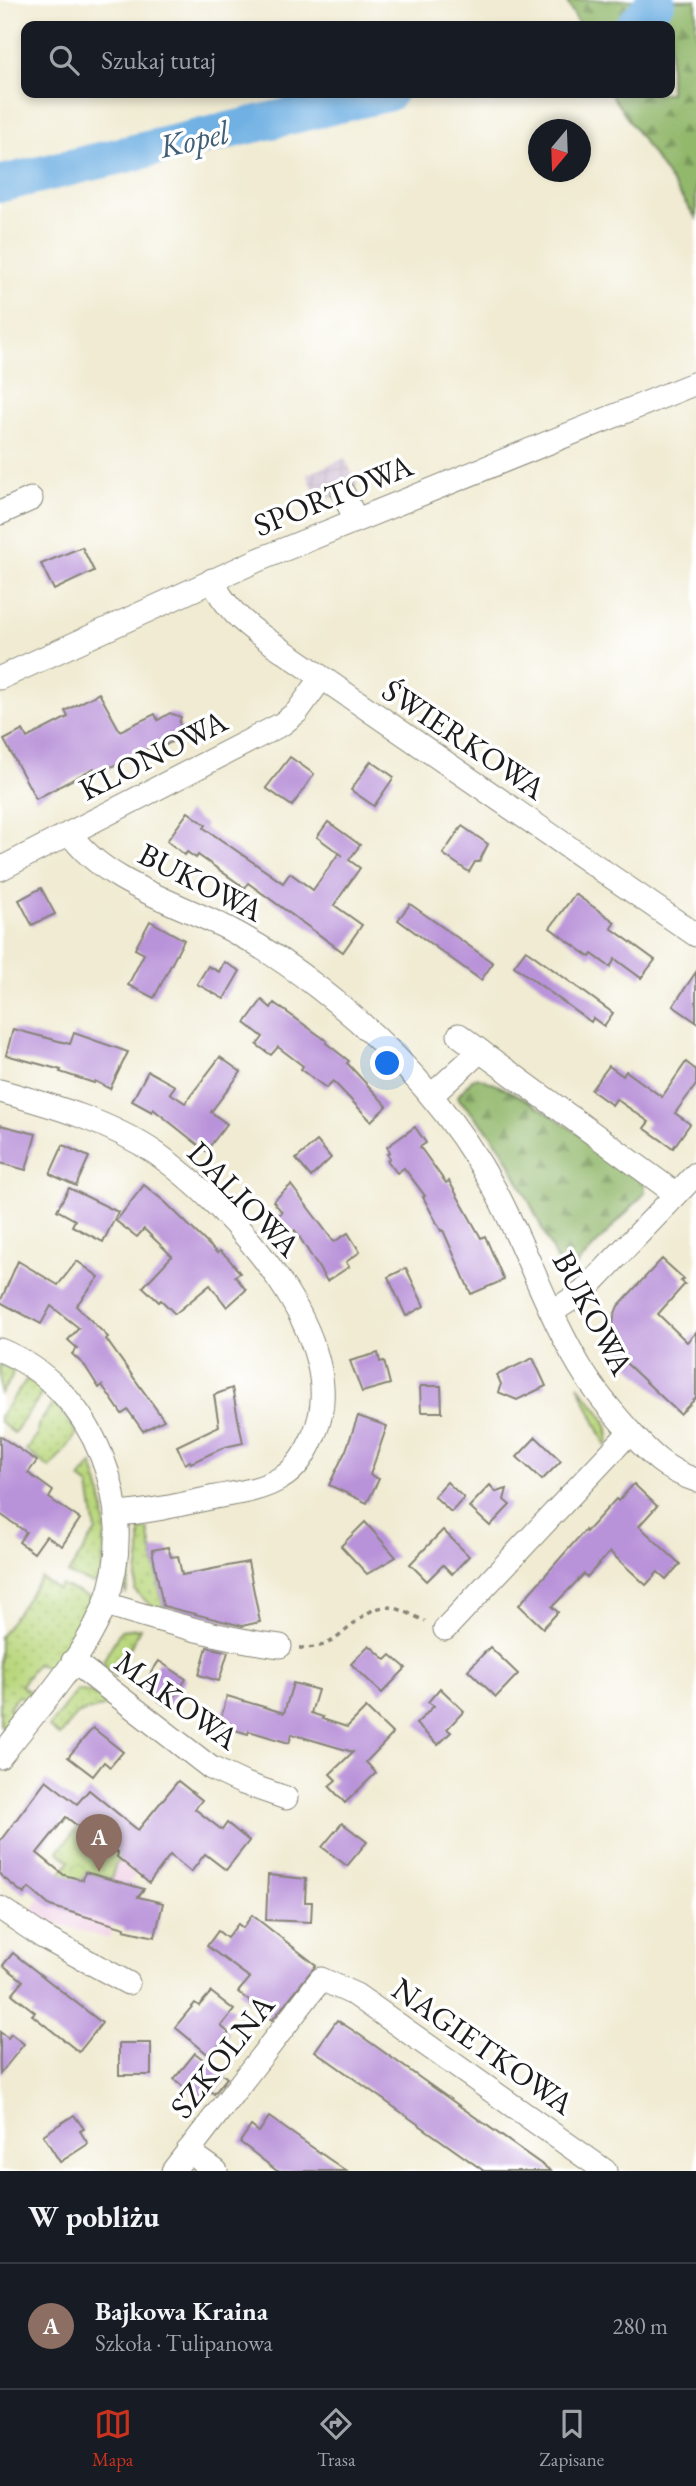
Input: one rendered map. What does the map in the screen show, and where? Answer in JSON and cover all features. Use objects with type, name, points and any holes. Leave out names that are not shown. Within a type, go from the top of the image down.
[{"type":"street","name":"SPORTOWA","points":[[0,678],[212,580],[696,383]]},
{"type":"street","points":[[343,493],[355,520]]},
{"type":"street","points":[[0,513],[31,499]]},
{"type":"street","name":"ŚWIERKOWA","points":[[212,580],[226,605],[245,624],[321,679],[696,935]]},
{"type":"street","name":"KLONOWA","points":[[0,869],[282,724],[297,712],[321,679]]},
{"type":"street","name":"BUKOWA","points":[[70,833],[86,854],[105,869],[230,930],[298,973],[369,1031],[432,1095],[480,1163],[586,1377],[630,1432],[665,1466],[696,1479]]},
{"type":"street","points":[[459,1035],[676,1194]]},
{"type":"street","points":[[432,1095],[480,1051]]},
{"type":"street","name":"DALIOWA","points":[[0,1091],[98,1122],[172,1165],[226,1215],[275,1272],[297,1309],[315,1354],[322,1395],[321,1416],[307,1451],[283,1478],[253,1489],[151,1511],[116,1514]]},
{"type":"street","points":[[553,1311],[583,1292],[696,1174]]},
{"type":"street","points":[[0,1350],[38,1371],[76,1408],[92,1434],[105,1466],[116,1514],[114,1571],[105,1604],[94,1628],[73,1661],[0,1757]]},
{"type":"street","points":[[445,1629],[630,1432]]},
{"type":"street","points":[[105,1604],[197,1632],[280,1646]]},
{"type":"street","name":"MAKOWA","points":[[73,1661],[211,1768],[286,1798]]},
{"type":"street","points":[[0,1908],[43,1937],[128,1983]]},
{"type":"street","name":"SZKOLNA","points":[[173,2171],[321,1979]]},
{"type":"street","name":"NAGIETKOWA","points":[[321,1979],[356,1995],[605,2171]]},
{"type":"street","points":[[188,2151],[216,2171]]},
{"type":"path","points":[[280,1646],[301,1648],[322,1645],[376,1609],[388,1607],[445,1629]]},
{"type":"shaded area","points":[[345,458],[358,486],[331,498],[316,496],[307,474]]},
{"type":"shaded area","points":[[89,1790],[158,1846],[120,1894],[109,1939],[31,1915],[37,1902],[70,1861],[58,1851],[89,1813],[78,1804]]},
{"type":"green space","points":[[566,0],[696,0],[696,218],[613,98],[675,98],[675,21],[577,21]]},
{"type":"green space","points":[[477,1077],[500,1086],[543,1110],[645,1183],[645,1193],[573,1269],[561,1270],[503,1151],[459,1099],[458,1096],[472,1079]]},
{"type":"green space","points":[[0,1364],[13,1370],[11,1379],[0,1394]]},
{"type":"green space","points":[[27,1379],[44,1391],[14,1433],[0,1422],[0,1416]]},
{"type":"green space","points":[[578,1385],[605,1422],[608,1430],[606,1446]]},
{"type":"green space","points":[[52,1405],[58,1407],[77,1432],[50,1468],[26,1450],[37,1435],[38,1425]]},
{"type":"green space","points":[[92,1464],[101,1493],[105,1522],[99,1581],[94,1584],[68,1574],[96,1531],[89,1486],[80,1479]]},
{"type":"green space","points":[[134,1527],[131,1571],[126,1593],[122,1586],[129,1536]]},
{"type":"green space","points":[[140,1530],[148,1530],[164,1610],[150,1605],[135,1591]]},
{"type":"green space","points":[[41,1578],[58,1590],[61,1585],[94,1599],[85,1620],[51,1669],[37,1664],[21,1685],[31,1693],[26,1700],[18,1695],[9,1708],[17,1714],[6,1729],[0,1725],[0,1637]]},
{"type":"green space","points":[[140,1628],[115,1676],[103,1661],[121,1630]]},
{"type":"green space","points":[[77,1690],[91,1693],[110,1705],[77,1714],[60,1736],[49,1727]]},
{"type":"green space","points":[[78,1827],[93,1838],[95,1835],[131,1845],[115,1866],[111,1879],[86,1872],[83,1880],[50,1886],[70,1861],[58,1851]]},
{"type":"building","points":[[82,547],[94,571],[54,590],[41,564]]},
{"type":"building","points":[[99,693],[120,731],[155,714],[158,720],[170,713],[181,717],[179,723],[185,735],[160,748],[157,744],[97,774],[94,768],[36,799],[4,740],[23,730],[27,738],[68,717],[65,711]]},
{"type":"building","points":[[290,757],[314,774],[292,806],[266,788]]},
{"type":"building","points":[[371,761],[394,777],[374,806],[351,790]]},
{"type":"building","points":[[188,812],[206,825],[204,828],[283,883],[290,873],[313,890],[339,853],[317,837],[328,822],[360,845],[349,860],[360,868],[334,905],[362,925],[343,952],[248,883],[245,888],[198,855],[196,858],[187,852],[185,855],[167,841]]},
{"type":"building","points":[[462,826],[488,844],[479,862],[475,862],[469,872],[443,854]]},
{"type":"building","points":[[41,888],[55,914],[32,925],[19,900]]},
{"type":"building","points":[[575,894],[615,922],[611,928],[655,960],[641,978],[615,959],[610,967],[592,954],[590,957],[550,928]]},
{"type":"building","points":[[410,904],[493,963],[481,980],[398,920]]},
{"type":"building","points":[[150,921],[184,940],[154,998],[128,985],[144,954],[135,949]]},
{"type":"building","points":[[526,950],[613,1013],[604,1026],[593,1018],[591,1022],[514,966]]},
{"type":"building","points":[[224,962],[240,971],[224,999],[197,984],[208,966],[219,972]]},
{"type":"building","points":[[696,972],[696,1022],[673,1006]]},
{"type":"building","points":[[262,1000],[271,1008],[274,1003],[327,1041],[326,1043],[349,1061],[347,1063],[387,1106],[371,1121],[333,1081],[326,1088],[278,1047],[271,1055],[257,1045],[263,1037],[245,1023]]},
{"type":"building","points":[[13,1029],[70,1044],[74,1033],[128,1052],[110,1089],[95,1081],[94,1083],[60,1072],[61,1070],[6,1055]]},
{"type":"building","points":[[220,1057],[241,1072],[211,1112],[227,1124],[206,1151],[153,1109],[152,1112],[132,1101],[148,1071],[175,1086],[170,1093],[185,1103]]},
{"type":"building","points":[[686,1062],[696,1070],[696,1085],[675,1113],[690,1124],[673,1148],[644,1128],[649,1122],[616,1099],[612,1105],[591,1090],[609,1066],[623,1076],[626,1071],[662,1097]]},
{"type":"building","points":[[0,1125],[36,1134],[26,1170],[0,1163]]},
{"type":"building","points":[[415,1127],[426,1143],[420,1147],[446,1183],[449,1181],[481,1238],[485,1236],[504,1280],[471,1294],[443,1230],[441,1231],[423,1197],[425,1196],[404,1168],[397,1173],[387,1160],[390,1158],[387,1154],[390,1152],[387,1147]]},
{"type":"building","points":[[317,1141],[331,1158],[311,1177],[296,1159]]},
{"type":"building","points":[[63,1145],[89,1157],[76,1186],[50,1174]]},
{"type":"building","points":[[144,1185],[217,1253],[220,1251],[228,1258],[240,1273],[235,1276],[246,1290],[227,1307],[210,1285],[175,1314],[143,1287],[172,1256],[144,1229],[137,1237],[116,1221]]},
{"type":"building","points":[[291,1185],[334,1242],[348,1233],[360,1252],[346,1262],[349,1267],[327,1281],[295,1230],[291,1234],[276,1217],[282,1212],[273,1201]]},
{"type":"building","points":[[69,1188],[118,1212],[103,1242],[72,1226],[75,1220],[57,1210]]},
{"type":"building","points":[[662,1259],[684,1279],[681,1281],[685,1284],[658,1314],[687,1342],[696,1332],[696,1398],[680,1414],[626,1363],[612,1337],[618,1306]]},
{"type":"building","points":[[18,1261],[58,1285],[77,1261],[99,1277],[76,1306],[108,1337],[106,1339],[164,1420],[143,1431],[128,1410],[122,1414],[102,1385],[99,1388],[85,1366],[72,1354],[77,1348],[68,1340],[79,1328],[51,1306],[41,1324],[0,1302]]},
{"type":"building","points":[[406,1268],[424,1306],[406,1316],[388,1277]]},
{"type":"building","points":[[378,1353],[380,1362],[384,1361],[390,1384],[362,1392],[350,1361]]},
{"type":"building","points":[[533,1358],[546,1386],[517,1400],[498,1392],[501,1384],[497,1375]]},
{"type":"building","points":[[420,1386],[441,1386],[442,1412],[421,1412]]},
{"type":"building","points":[[232,1388],[243,1443],[225,1447],[185,1464],[177,1446],[219,1426],[214,1395]]},
{"type":"building","points":[[358,1416],[387,1426],[370,1475],[379,1479],[367,1503],[329,1485],[346,1450]]},
{"type":"building","points":[[0,1436],[37,1461],[28,1473],[53,1491],[49,1498],[80,1519],[62,1546],[46,1536],[34,1553],[19,1542],[26,1532],[0,1514]]},
{"type":"building","points":[[536,1437],[561,1461],[542,1480],[517,1457]]},
{"type":"building","points":[[447,1482],[464,1498],[451,1512],[434,1496]]},
{"type":"building","points":[[634,1484],[657,1506],[639,1526],[680,1564],[666,1579],[658,1572],[646,1585],[610,1552],[587,1577],[584,1574],[552,1607],[558,1612],[543,1628],[519,1605],[585,1530],[586,1532],[616,1499],[618,1501]]},
{"type":"building","points":[[490,1485],[496,1492],[507,1489],[504,1500],[510,1505],[490,1526],[469,1507]]},
{"type":"building","points":[[365,1522],[396,1557],[367,1574],[341,1546]]},
{"type":"building","points":[[443,1530],[469,1556],[452,1574],[443,1565],[427,1581],[410,1564]]},
{"type":"building","points":[[168,1547],[171,1557],[178,1556],[182,1575],[248,1562],[260,1622],[242,1626],[163,1606],[152,1550]]},
{"type":"building","points":[[369,1645],[386,1660],[391,1655],[406,1668],[382,1693],[351,1664]]},
{"type":"building","points":[[207,1647],[228,1652],[219,1681],[199,1675]]},
{"type":"building","points":[[490,1647],[518,1674],[496,1697],[468,1670]]},
{"type":"building","points":[[159,1661],[186,1679],[168,1707],[140,1689]]},
{"type":"building","points":[[293,1683],[318,1690],[311,1713],[323,1717],[322,1719],[347,1727],[366,1708],[393,1734],[366,1762],[376,1773],[345,1803],[329,1786],[336,1780],[330,1774],[353,1752],[292,1734],[289,1743],[219,1725],[227,1696],[284,1713]]},
{"type":"building","points":[[440,1688],[464,1711],[447,1729],[451,1732],[438,1745],[416,1724],[434,1706],[428,1702]]},
{"type":"building","points":[[93,1728],[123,1752],[110,1767],[104,1762],[93,1776],[68,1757]]},
{"type":"building","points":[[46,1780],[77,1804],[89,1790],[138,1830],[178,1781],[202,1800],[195,1809],[222,1830],[227,1823],[249,1841],[226,1870],[205,1854],[191,1872],[170,1855],[149,1883],[117,1857],[118,1853],[66,1817],[37,1853],[64,1875],[83,1880],[85,1872],[144,1889],[138,1897],[163,1903],[155,1937],[124,1930],[125,1928],[50,1906],[29,1888],[24,1894],[0,1875],[0,1841]]},
{"type":"building","points":[[342,1823],[367,1842],[347,1866],[322,1847]]},
{"type":"building","points":[[268,1875],[306,1879],[305,1902],[312,1902],[311,1922],[266,1920]]},
{"type":"building","points":[[252,1915],[316,1965],[272,2020],[238,1992],[250,1978],[207,1946],[218,1931],[227,1938],[238,1924],[243,1928]]},
{"type":"building","points":[[13,1953],[102,2023],[79,2052],[32,2015],[35,2012],[12,1994],[23,1981],[3,1965]]},
{"type":"building","points":[[211,1992],[234,2010],[221,2026],[229,2033],[210,2056],[175,2027],[195,2003],[199,2006]]},
{"type":"building","points":[[337,2020],[551,2171],[484,2171],[315,2051]]},
{"type":"building","points":[[0,2032],[8,2038],[11,2034],[24,2044],[0,2074]]},
{"type":"building","points":[[119,2043],[151,2043],[151,2075],[119,2075]]},
{"type":"building","points":[[195,2053],[227,2078],[214,2094],[209,2090],[201,2101],[174,2079]]},
{"type":"building","points":[[74,2115],[84,2129],[80,2131],[88,2144],[60,2162],[43,2135]]},
{"type":"building","points":[[269,2117],[346,2171],[277,2171],[240,2142],[251,2126],[259,2132]]},
{"type":"waterway","name":"Kopel","points":[[638,21],[657,0]]},
{"type":"waterway","name":"Kopel","points":[[0,184],[367,98]]},
{"type":"place","name":"Bajkowa Kraina","points":[[99,1872]]}]
